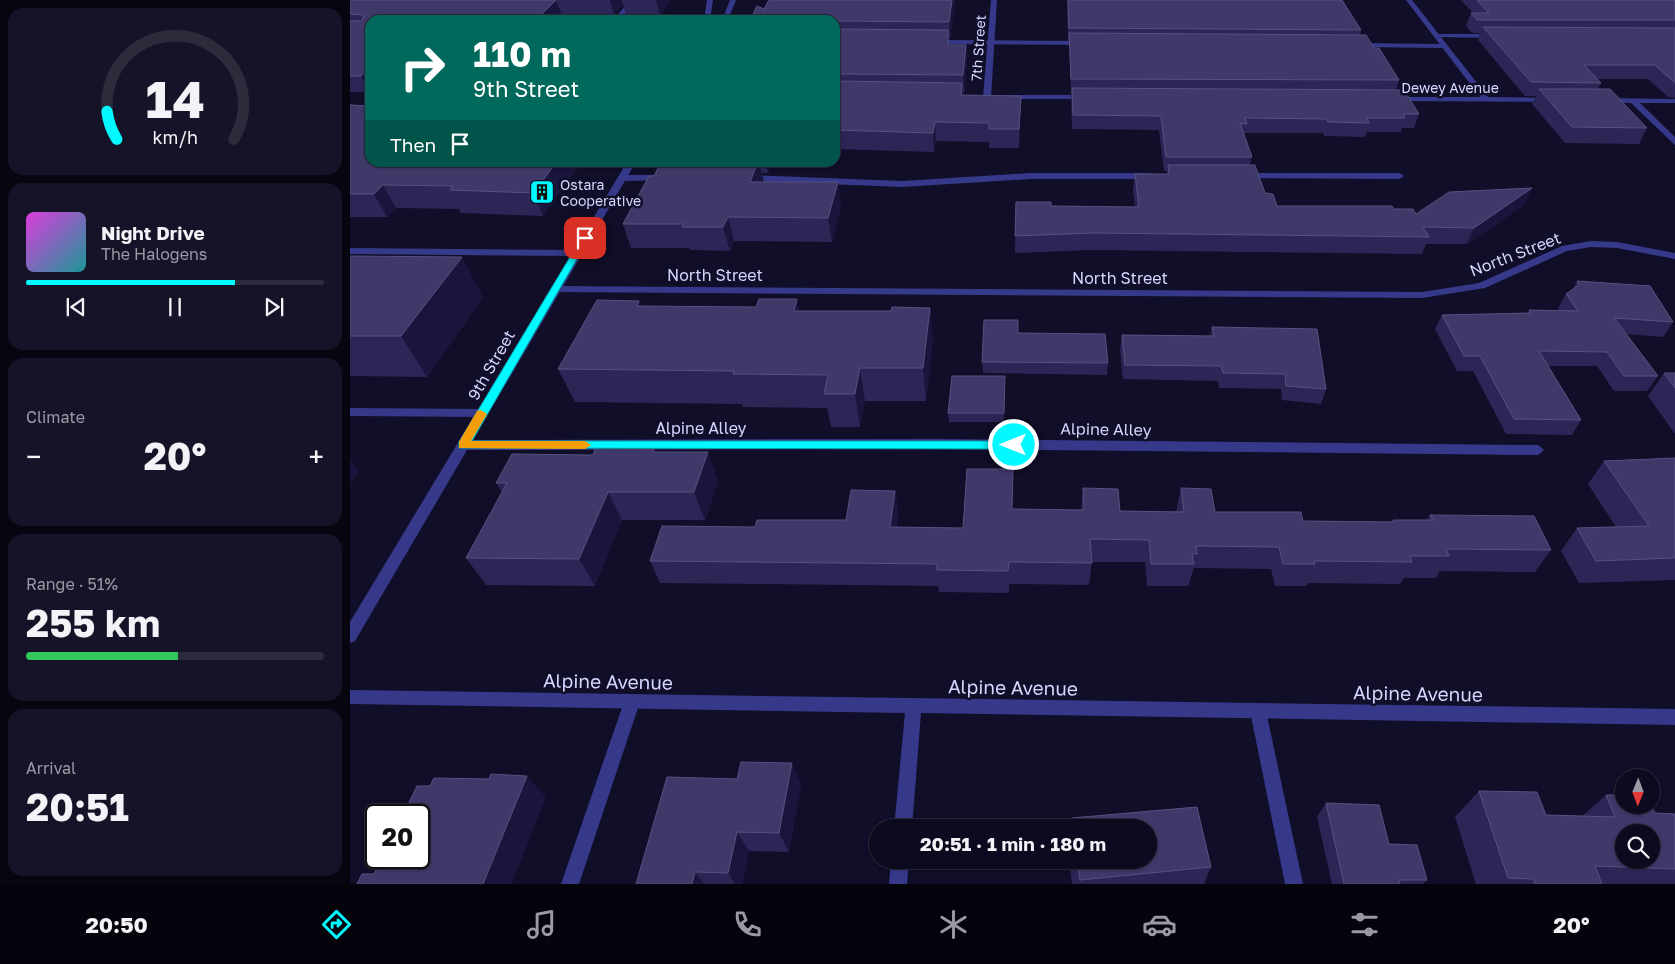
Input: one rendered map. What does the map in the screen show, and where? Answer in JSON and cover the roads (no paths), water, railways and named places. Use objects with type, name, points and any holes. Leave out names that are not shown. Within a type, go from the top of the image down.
[{"type":"street","points":[[620,15],[633,0]]},
{"type":"street","points":[[708,15],[710,0]]},
{"type":"street","points":[[727,15],[733,0]]},
{"type":"street","name":"7th Street","points":[[987,97],[994,0]]},
{"type":"street","points":[[1409,0],[1486,100]]},
{"type":"street","points":[[1437,36],[1506,36]]},
{"type":"street","points":[[923,42],[1090,43]]},
{"type":"street","points":[[1346,45],[1444,46]]},
{"type":"street","points":[[978,97],[1097,98]]},
{"type":"street","name":"Dewey Avenue","points":[[1386,99],[1555,100]]},
{"type":"street","points":[[1594,100],[1675,101]]},
{"type":"street","points":[[1634,100],[1675,142]]},
{"type":"street","name":"9th Street","points":[[350,636],[629,167]]},
{"type":"street","points":[[737,178],[902,184],[1030,176],[1160,176]]},
{"type":"street","points":[[1230,176],[1400,176]]},
{"type":"street","points":[[622,178],[679,179]]},
{"type":"street","name":"North Street","points":[[555,289],[1422,295],[1481,286],[1565,248],[1591,244],[1617,245],[1675,256]]},
{"type":"street","points":[[350,251],[576,253]]},
{"type":"street","points":[[350,412],[482,413]]},
{"type":"street","name":"Alpine Alley","points":[[463,445],[937,444],[1538,450]]},
{"type":"street","name":"Alpine Avenue","points":[[350,697],[1675,716]]},
{"type":"street","points":[[570,884],[632,702]]},
{"type":"street","points":[[904,819],[914,706]]},
{"type":"street","points":[[1258,710],[1294,884]]},
{"type":"street","points":[[898,884],[899,869]]},
{"type":"place","name":"Ostara Cooperative","points":[[542,192]]}]
